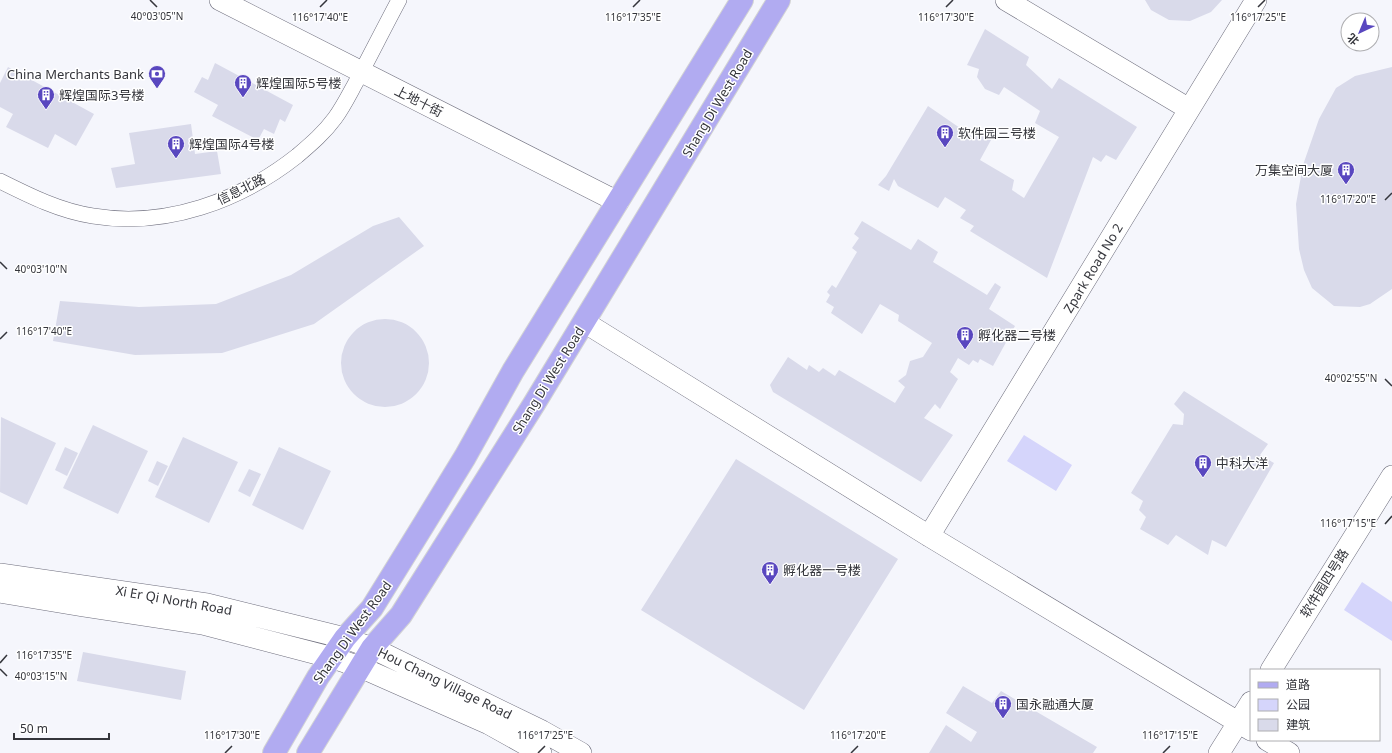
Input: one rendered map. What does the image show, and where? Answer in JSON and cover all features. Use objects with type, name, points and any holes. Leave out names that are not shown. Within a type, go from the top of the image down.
[{"type":"main road","name":"Shang Di West Road","points":[[274,753],[318,677],[333,658],[345,638],[372,608],[465,457],[513,371],[742,0]]},
{"type":"main road","name":"Shang Di West Road","points":[[308,753],[372,648],[401,615],[530,411],[779,0]]},
{"type":"street","name":"上地十街","points":[[220,0],[618,202]]},
{"type":"street","name":"信息北路","points":[[0,181],[55,207],[92,216],[125,219],[154,218],[214,203],[245,190],[281,168],[316,140],[335,118],[362,72],[398,0]]},
{"type":"street","points":[[1006,0],[1190,109]]},
{"type":"street","name":"Zpark Road No 2","points":[[929,536],[1256,0]]},
{"type":"street","points":[[584,322],[929,536],[1245,726]]},
{"type":"street","name":"软件园四号路","points":[[1272,669],[1392,476]]},
{"type":"street","name":"Xi Er Qi North Road","points":[[0,574],[207,604],[345,638],[372,648]]},
{"type":"street","name":"Xi Er Qi North Road","points":[[0,592],[203,624],[333,658],[360,667]]},
{"type":"street","name":"Hou Chang Village Road","points":[[372,648],[542,731],[581,753]]},
{"type":"street","name":"Hou Chang Village Road","points":[[360,667],[489,724],[541,753]]},
{"type":"street","points":[[1219,753],[1245,726],[1250,706]]},
{"type":"street","points":[[1269,741],[1289,753]]},
{"type":"green space","points":[[1024,435],[1072,465],[1056,491],[1007,461]]},
{"type":"green space","points":[[1362,582],[1392,602],[1392,641],[1344,610]]},
{"type":"building","points":[[1145,0],[1222,0],[1211,12],[1190,21],[1169,20],[1151,10]]},
{"type":"building","name":"软件园三号楼","points":[[985,29],[1029,57],[1026,65],[1052,89],[1059,78],[1137,127],[1116,160],[1106,155],[1101,162],[1093,157],[1047,278],[970,231],[974,226],[960,218],[966,210],[945,197],[938,208],[898,186],[894,179],[889,191],[878,185],[886,176],[928,106],[973,137],[976,128],[991,140],[980,160],[1014,180],[1012,190],[1024,198],[1059,137],[1035,123],[1040,111],[1004,87],[999,95],[985,89],[977,77],[979,69],[967,65]]},
{"type":"building","name":"辉煌国际5号楼","points":[[215,63],[293,105],[285,122],[280,119],[274,134],[264,129],[258,140],[212,116],[218,105],[194,92],[202,77],[208,80]]},
{"type":"building","name":"辉煌国际3号楼","points":[[8,67],[94,114],[76,146],[55,134],[48,148],[6,127],[13,114],[0,107],[0,83]]},
{"type":"building","name":"万集空间大厦","points":[[1392,67],[1392,289],[1370,304],[1360,307],[1334,306],[1312,288],[1304,270],[1299,249],[1296,204],[1303,165],[1319,119],[1336,88],[1355,76]]},
{"type":"building","name":"辉煌国际4号楼","points":[[191,124],[195,154],[217,151],[221,174],[116,188],[111,168],[135,164],[129,133]]},
{"type":"building","points":[[399,217],[424,246],[314,324],[222,353],[135,355],[53,341],[60,301],[139,307],[216,304],[291,275],[373,226]]},
{"type":"building","name":"孵化器二号楼","points":[[862,221],[911,250],[918,239],[938,252],[933,262],[987,295],[995,283],[1001,287],[989,309],[1015,326],[993,366],[980,359],[978,363],[973,360],[969,365],[958,358],[950,372],[958,379],[940,409],[935,404],[924,418],[953,435],[921,482],[773,392],[770,385],[788,357],[807,370],[809,365],[819,372],[823,368],[835,376],[839,370],[895,403],[905,387],[898,381],[906,375],[910,361],[923,357],[932,343],[898,321],[899,315],[880,304],[862,334],[831,313],[834,307],[826,302],[830,295],[827,292],[832,285],[836,288],[857,252],[852,248],[859,238],[854,234]]},
{"type":"building","points":[[385,319],[402,322],[416,332],[426,346],[429,363],[426,380],[416,394],[402,404],[385,407],[368,404],[354,394],[344,380],[341,363],[344,346],[354,332],[368,322]]},
{"type":"building","name":"中科大洋","points":[[1184,391],[1268,444],[1260,455],[1274,463],[1226,547],[1212,540],[1208,555],[1176,535],[1168,545],[1140,529],[1146,517],[1139,510],[1143,501],[1131,493],[1173,424],[1183,425],[1184,414],[1174,404]]},
{"type":"building","points":[[1,417],[56,443],[27,505],[0,492]]},
{"type":"building","points":[[93,425],[148,451],[118,514],[63,488]]},
{"type":"building","points":[[183,437],[238,462],[209,523],[155,497]]},
{"type":"building","points":[[65,447],[78,453],[67,476],[55,470]]},
{"type":"building","points":[[279,447],[331,471],[303,530],[252,505]]},
{"type":"building","name":"孵化器一号楼","points":[[736,459],[898,559],[804,710],[641,610]]},
{"type":"building","points":[[157,461],[168,466],[158,486],[148,481]]},
{"type":"building","points":[[249,469],[261,474],[250,497],[238,491]]},
{"type":"building","points":[[83,652],[186,671],[181,700],[77,681]]},
{"type":"building","name":"国永融通大厦","points":[[963,686],[992,703],[1001,691],[1097,747],[1093,753],[929,753],[946,725],[971,742],[977,732],[946,713]]},
{"type":"place","name":"China Merchants Bank","points":[[157,89]]},
{"type":"place","name":"辉煌国际5号楼","points":[[243,98]]},
{"type":"place","name":"辉煌国际3号楼","points":[[46,110]]},
{"type":"place","name":"软件园三号楼","points":[[945,148]]},
{"type":"place","name":"辉煌国际4号楼","points":[[176,159]]},
{"type":"place","name":"万集空间大厦","points":[[1346,185]]},
{"type":"place","name":"孵化器二号楼","points":[[965,350]]},
{"type":"place","name":"中科大洋","points":[[1203,478]]},
{"type":"place","name":"孵化器一号楼","points":[[770,585]]},
{"type":"place","name":"国永融通大厦","points":[[1003,719]]}]
